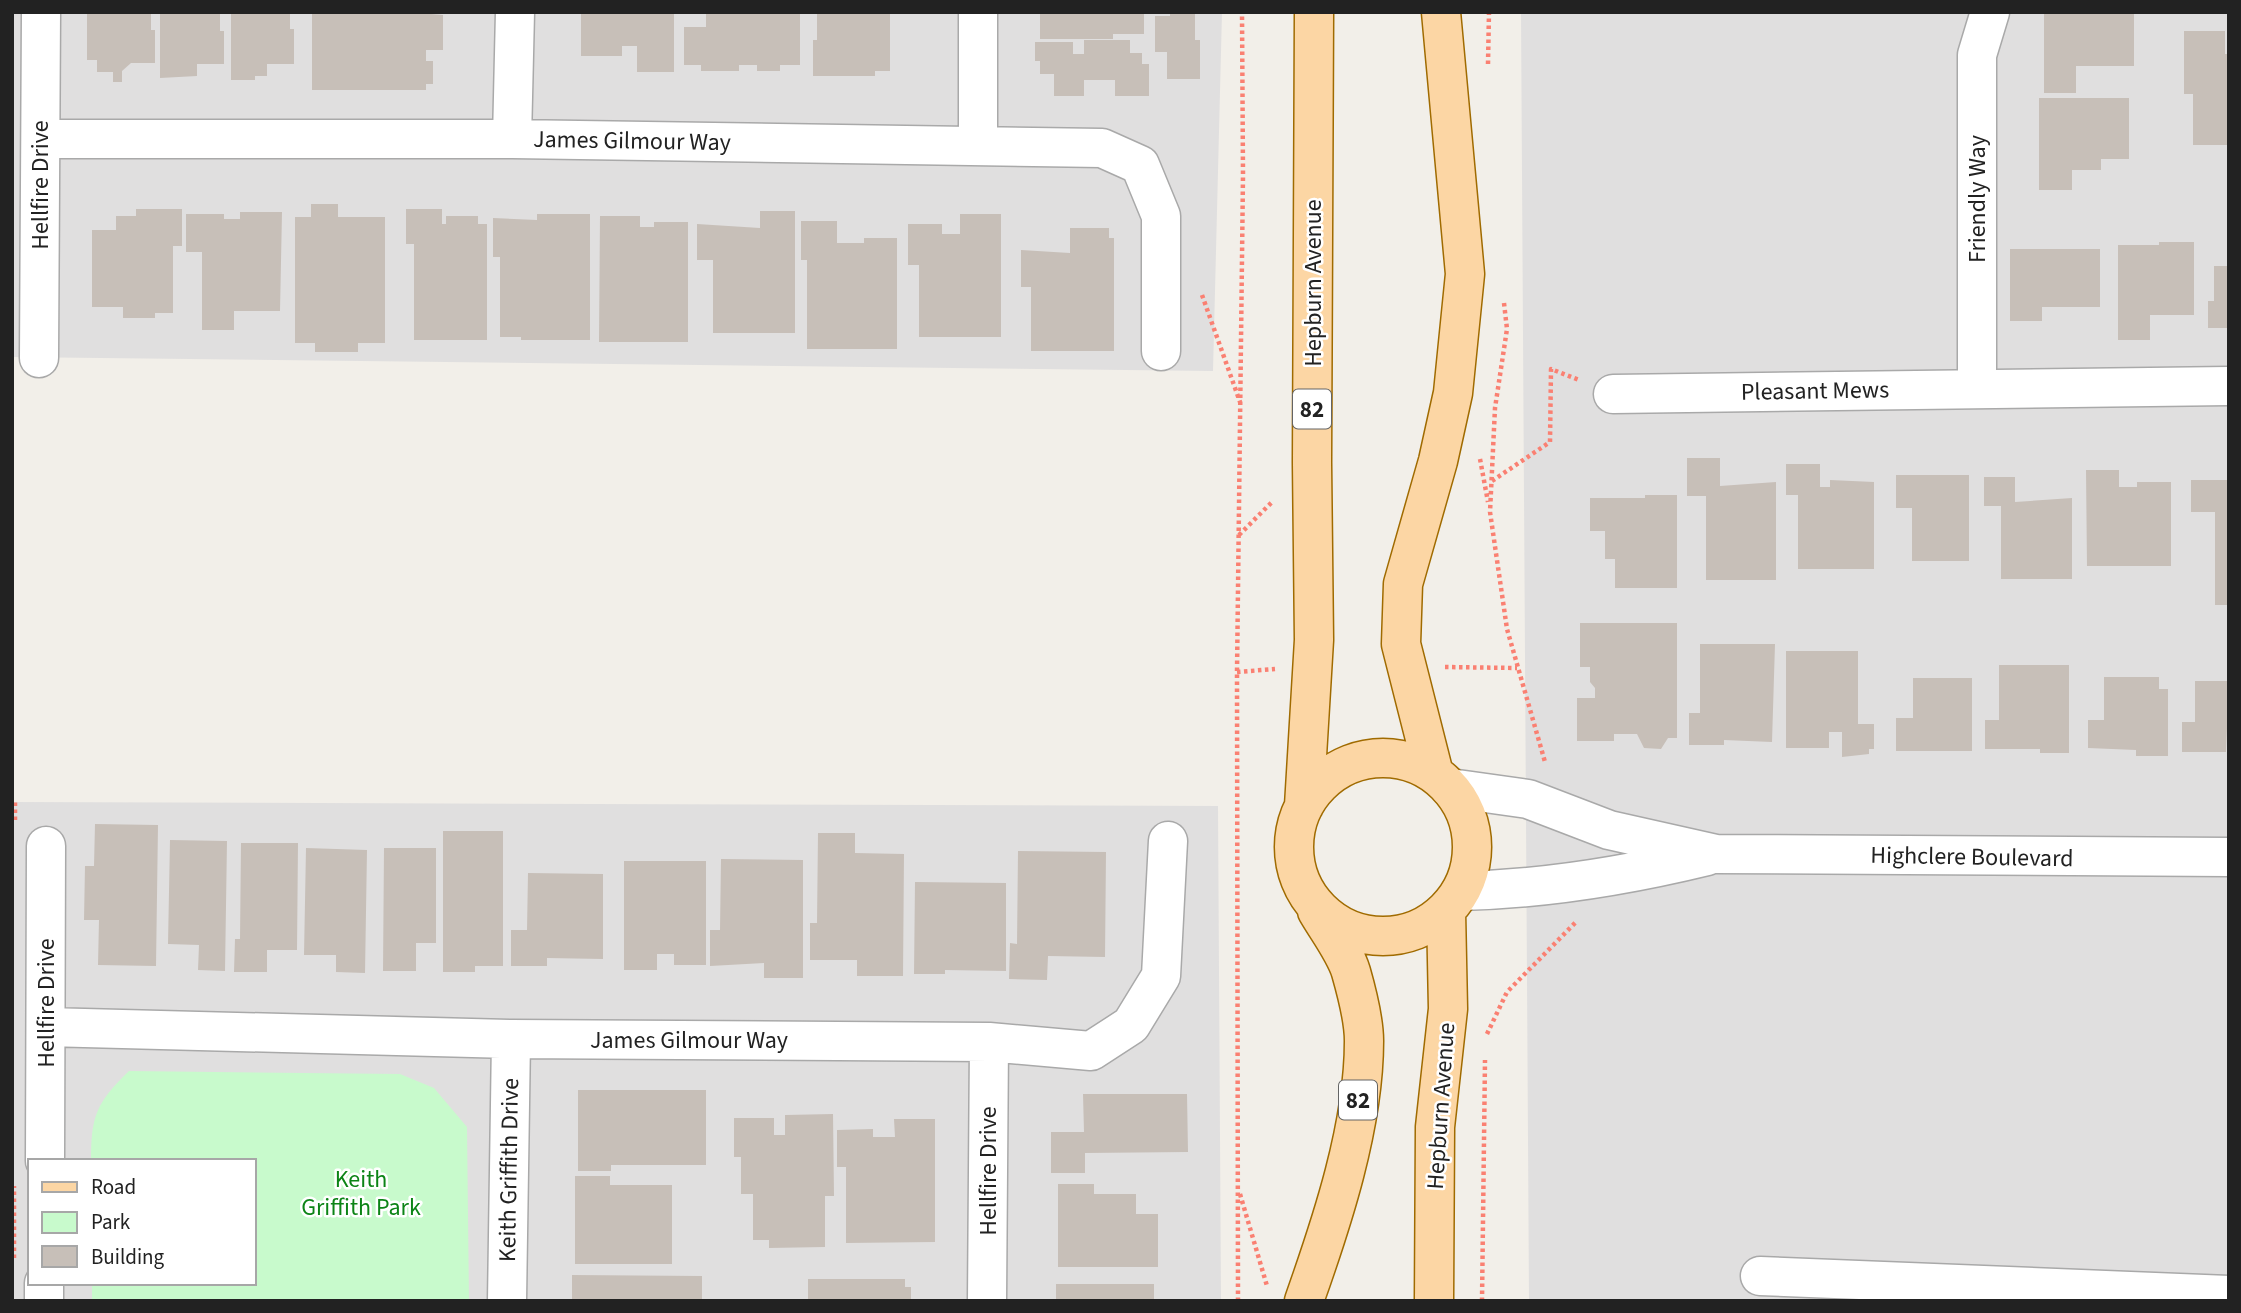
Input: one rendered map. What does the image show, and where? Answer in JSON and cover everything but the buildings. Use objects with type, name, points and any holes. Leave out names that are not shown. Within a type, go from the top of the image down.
[{"type":"main road","name":"Hepburn Avenue","points":[[1286,1296],[1324,1245],[1358,1102],[1364,1039],[1350,970],[1297,872],[1294,838],[1304,806],[1314,640],[1314,12]]},
{"type":"main road","name":"Hepburn Avenue","points":[[1312,903],[1336,924],[1365,936],[1396,936],[1426,927],[1454,901],[1467,879],[1472,847],[1467,816],[1442,781],[1401,644],[1403,584],[1438,461],[1453,393],[1465,274],[1441,12]]},
{"type":"main road","name":"Hepburn Avenue","points":[[1304,806],[1316,787],[1332,774],[1373,758],[1394,758],[1416,764],[1442,781]]},
{"type":"main road","name":"Hepburn Avenue","points":[[1434,1301],[1435,1127],[1448,1009],[1454,901]]},
{"type":"street","name":"Hellfire Drive","points":[[39,358],[41,12]]},
{"type":"street","points":[[512,139],[515,12]]},
{"type":"street","points":[[978,12],[978,145]]},
{"type":"street","name":"Friendly Way","points":[[1977,388],[1977,55],[1990,12]]},
{"type":"street","name":"James Gilmour Way","points":[[41,139],[512,139],[1102,148],[1140,165],[1161,215],[1161,351]]},
{"type":"street","name":"Pleasant Mews","points":[[1613,394],[2229,386]]},
{"type":"street","name":"Highclere Boulevard","points":[[1442,781],[1528,799],[1609,830],[1716,854],[2229,857]]},
{"type":"street","name":"James Gilmour Way","points":[[46,1027],[510,1039],[989,1042],[1091,1051],[1131,1025],[1161,976],[1168,841]]},
{"type":"street","name":"Hellfire Drive","points":[[45,1159],[46,846]]},
{"type":"street","name":"Highclere Boulevard","points":[[1454,901],[1587,882],[1716,854]]},
{"type":"street","name":"Keith Griffith Drive","points":[[507,1301],[510,1039]]},
{"type":"street","name":"Hellfire Drive","points":[[987,1301],[989,1042]]},
{"type":"street","points":[[1760,1276],[2229,1295]]},
{"type":"path","points":[[1238,1301],[1237,672],[1241,408],[1241,12]]},
{"type":"path","points":[[1488,66],[1489,12]]},
{"type":"path","points":[[1503,291],[1507,329],[1495,408],[1490,512],[1507,629],[1541,755],[1547,765]]},
{"type":"path","points":[[1201,294],[1241,408]]},
{"type":"path","points":[[1491,481],[1550,442],[1551,369],[1613,394]]},
{"type":"path","points":[[1485,1038],[1507,992],[1588,911],[1587,882]]},
{"type":"path","points":[[1482,1301],[1485,1051]]},
{"type":"path","points":[[1238,1188],[1286,1296]]},
{"type":"shaded area","points":[[12,12],[1222,12],[1213,371],[12,357]]},
{"type":"shaded area","points":[[1521,12],[2229,12],[2229,1301],[1529,1301]]},
{"type":"shaded area","points":[[12,802],[1218,806],[1221,1301],[12,1301]]},
{"type":"green space","name":"Keith Griffith Park","points":[[129,1071],[400,1074],[434,1088],[467,1127],[469,1301],[92,1301],[92,1285],[256,1285],[256,1159],[91,1159],[94,1121],[109,1092]]}]
